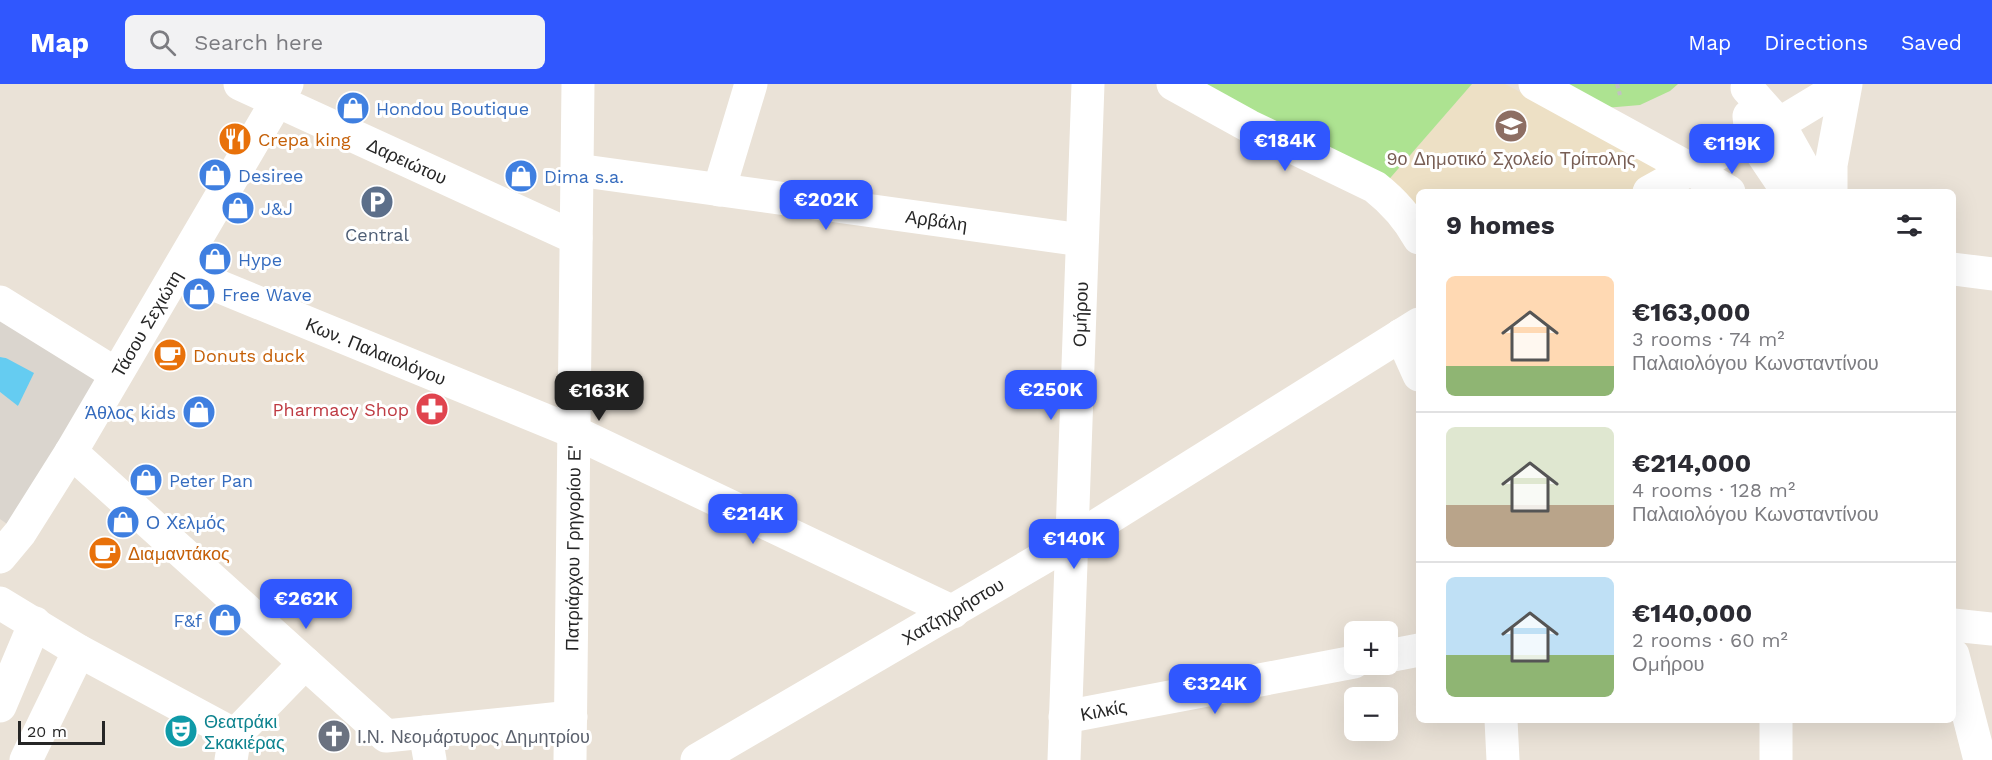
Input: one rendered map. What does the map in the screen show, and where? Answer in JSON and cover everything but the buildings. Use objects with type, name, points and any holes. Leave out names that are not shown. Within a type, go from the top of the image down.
[{"type":"street","name":"Δαρειώτου","points":[[240,84],[282,93],[576,238]]},
{"type":"street","name":"Πατριάρχου Γρηγορίου Ε'","points":[[570,760],[578,84]]},
{"type":"street","points":[[719,190],[751,84]]},
{"type":"street","name":"Ομήρου","points":[[1064,760],[1088,84]]},
{"type":"street","points":[[1173,84],[1250,126],[1375,187],[1393,201],[1416,232]]},
{"type":"street","points":[[1535,84],[1724,189]]},
{"type":"street","points":[[1654,189],[1845,84]]},
{"type":"street","points":[[1832,189],[1831,165],[1845,84]]},
{"type":"street","points":[[1746,86],[1787,189]]},
{"type":"street","name":"Τάσου Σεχιώτη","points":[[7,536],[71,452],[282,93]]},
{"type":"street","points":[[1765,130],[1814,189]]},
{"type":"street","name":"Αρβάλη","points":[[577,170],[1082,240]]},
{"type":"street","points":[[1956,269],[1992,274]]},
{"type":"street","name":"Κων. Παλαιολόγου","points":[[179,270],[574,432],[953,612]]},
{"type":"street","points":[[0,302],[116,374]]},
{"type":"street","points":[[1410,329],[1416,360]]},
{"type":"street","name":"Χατζηχρήστου","points":[[697,760],[1072,542],[1410,329]]},
{"type":"street","points":[[71,452],[386,736],[427,746],[571,717]]},
{"type":"street","points":[[0,603],[233,748],[305,663]]},
{"type":"street","points":[[0,705],[35,623]]},
{"type":"street","points":[[1956,624],[1992,628]]},
{"type":"street","points":[[26,760],[79,651]]},
{"type":"street","points":[[1398,654],[1416,651]]},
{"type":"street","name":"Κιλκίς","points":[[1065,717],[1344,664]]},
{"type":"street","points":[[1956,668],[1980,760]]},
{"type":"street","points":[[1501,723],[1503,760]]},
{"type":"street","points":[[1776,723],[1776,760]]},
{"type":"shaded area","name":"9ο Δημοτικό Σχολείο Τρίπολης","points":[[1472,84],[1505,84],[1666,169],[1633,189],[1416,189],[1416,214],[1385,184]]},
{"type":"shaded area","points":[[0,302],[116,374],[20,533],[0,519],[0,392],[19,406],[7,358],[0,357]]},
{"type":"green space","points":[[1192,84],[1472,84],[1385,184]]},
{"type":"green space","points":[[1562,84],[1678,84],[1670,91],[1640,105],[1605,108]]},
{"type":"water","points":[[0,357],[34,373],[18,406],[0,392]]},
{"type":"place","name":"Hondou Boutique","points":[[353,108]]},
{"type":"place","name":"9ο Δημοτικό Σχολείο Τρίπολης","points":[[1511,126]]},
{"type":"place","name":"Crepa king","points":[[235,139]]},
{"type":"place","name":"Desiree","points":[[215,175]]},
{"type":"place","name":"Dima s.a.","points":[[521,176]]},
{"type":"place","name":"Central","points":[[377,202]]},
{"type":"place","name":"J&J","points":[[238,208]]},
{"type":"place","name":"Hype","points":[[215,259]]},
{"type":"place","name":"Free Wave","points":[[199,294]]},
{"type":"place","name":"Donuts duck","points":[[170,355]]},
{"type":"place","name":"Pharmacy Shop","points":[[432,409]]},
{"type":"place","name":"Άθλος kids","points":[[199,412]]},
{"type":"place","name":"Peter Pan","points":[[146,480]]},
{"type":"place","name":"Ο Χελμός","points":[[123,522]]},
{"type":"place","name":"Διαμαντάκος","points":[[105,553]]},
{"type":"place","name":"F&f","points":[[225,620]]},
{"type":"place","name":"Θεατράκι Σκακιέρας","points":[[181,731]]},
{"type":"place","name":"Ι.Ν. Νεομάρτυρος Δημητρίου","points":[[334,736]]}]
